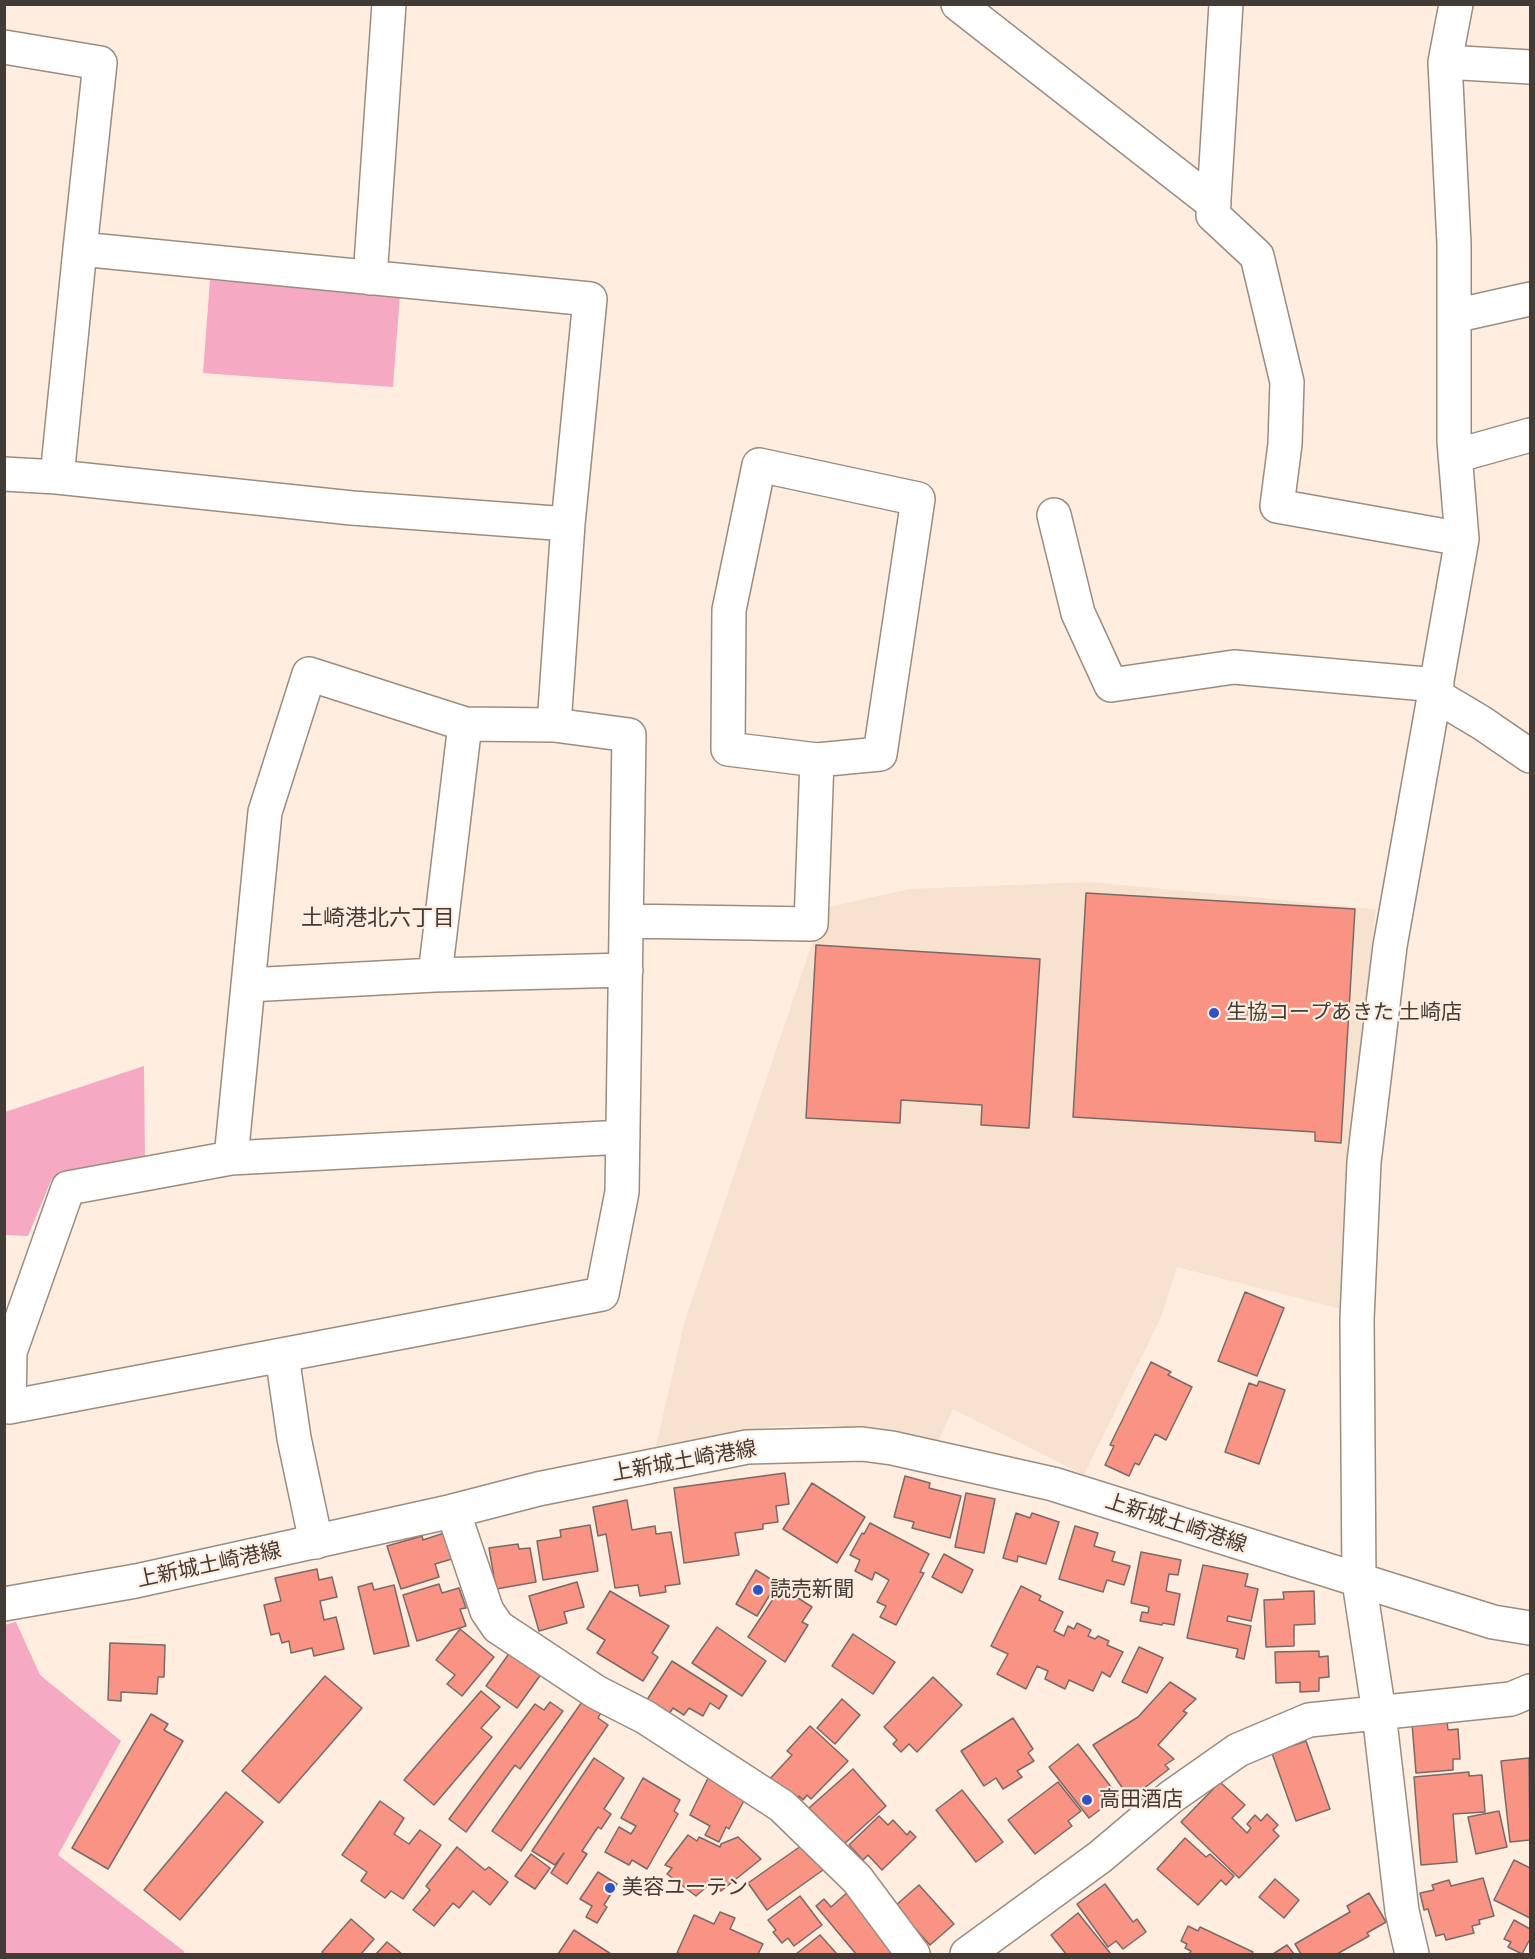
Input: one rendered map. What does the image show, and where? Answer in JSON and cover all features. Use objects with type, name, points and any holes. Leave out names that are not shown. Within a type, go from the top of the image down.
[{"type":"street","points":[[370,278],[389,4]]},
{"type":"street","points":[[958,4],[1214,204]]},
{"type":"street","points":[[1226,4],[1213,214],[1257,256],[1287,382],[1285,444],[1277,506],[1462,539]]},
{"type":"street","points":[[1412,1954],[1402,1911],[1379,1713],[1359,1581],[1357,1319],[1364,1162],[1390,946],[1462,539],[1455,456],[1454,244],[1444,62],[1456,4]]},
{"type":"street","points":[[4,47],[100,63],[57,477]]},
{"type":"street","points":[[1444,62],[1530,67]]},
{"type":"street","points":[[80,249],[590,299],[568,524],[554,725]]},
{"type":"street","points":[[1454,316],[1530,299]]},
{"type":"street","points":[[1455,456],[1530,435]]},
{"type":"street","points":[[759,465],[918,499],[880,754],[817,760],[728,749],[729,610],[759,465]]},
{"type":"street","points":[[4,474],[57,477],[352,508],[568,524]]},
{"type":"street","points":[[1054,515],[1078,613],[1111,685],[1234,667],[1436,690],[1530,756]]},
{"type":"street","points":[[231,1158],[265,812],[309,674],[465,724],[554,725],[629,735],[626,970],[623,1137],[622,1192],[602,1294],[9,1407],[10,1352],[68,1188],[231,1158],[623,1137]]},
{"type":"street","points":[[435,975],[465,724]]},
{"type":"street","points":[[626,921],[810,924],[817,760]]},
{"type":"street","points":[[248,985],[435,975],[626,970]]},
{"type":"street","points":[[282,1355],[294,1438],[316,1542]]},
{"type":"street","name":"上新城土崎港線","points":[[4,1604],[136,1581],[453,1511],[538,1489],[747,1447],[862,1444],[892,1448],[1053,1484],[1493,1622],[1530,1628]]},
{"type":"street","points":[[453,1511],[487,1611],[498,1627],[596,1692],[645,1717],[782,1806],[856,1879],[913,1954]]},
{"type":"street","points":[[968,1954],[1100,1857],[1171,1797],[1238,1750],[1309,1720],[1511,1699],[1530,1691]]},
{"type":"shaded area","points":[[210,280],[400,294],[393,387],[203,373]]},
{"type":"shaded area","points":[[1090,882],[1376,909],[1352,1132],[1341,1309],[1177,1267],[1161,1317],[1084,1475],[953,1409],[939,1440],[822,1424],[770,1427],[656,1446],[685,1320],[824,908],[910,889]]},
{"type":"shaded area","points":[[144,1066],[145,1159],[52,1178],[28,1236],[5,1235],[5,1112]]},
{"type":"shaded area","points":[[16,1622],[40,1675],[121,1741],[58,1855],[185,1952],[182,1954],[5,1954],[4,1625]]},
{"type":"building","name":"生協コープあきた 土崎店","points":[[1086,893],[1355,909],[1341,1143],[1315,1141],[1315,1132],[1073,1117]]},
{"type":"building","points":[[816,945],[1040,959],[1029,1128],[981,1125],[982,1105],[901,1100],[900,1123],[806,1118]]},
{"type":"building","points":[[1245,1292],[1284,1308],[1257,1376],[1218,1361]]},
{"type":"building","points":[[1151,1362],[1171,1372],[1168,1375],[1192,1387],[1166,1440],[1155,1434],[1139,1465],[1135,1463],[1129,1476],[1105,1465],[1114,1446],[1110,1445]]},
{"type":"building","points":[[1259,1381],[1285,1390],[1259,1464],[1225,1452],[1249,1383],[1257,1386]]},
{"type":"building","points":[[785,1473],[789,1504],[776,1506],[778,1522],[763,1524],[763,1529],[735,1533],[739,1555],[684,1563],[674,1488]]},
{"type":"building","points":[[905,1476],[930,1483],[929,1488],[961,1496],[950,1538],[912,1528],[914,1522],[894,1517]]},
{"type":"building","points":[[812,1483],[865,1517],[837,1563],[783,1529]]},
{"type":"building","points":[[966,1493],[995,1499],[984,1553],[955,1547]]},
{"type":"building","points":[[627,1500],[632,1530],[655,1526],[656,1534],[671,1532],[680,1584],[665,1586],[666,1592],[640,1596],[638,1585],[615,1588],[606,1534],[598,1536],[593,1507]]},
{"type":"building","points":[[1016,1513],[1030,1518],[1032,1513],[1059,1522],[1046,1564],[1018,1556],[1017,1562],[1003,1558]]},
{"type":"building","points":[[870,1523],[929,1554],[920,1572],[924,1573],[896,1625],[880,1617],[886,1606],[877,1602],[889,1580],[875,1572],[872,1580],[855,1571],[860,1560],[850,1555]]},
{"type":"building","points":[[590,1525],[598,1571],[543,1580],[537,1541],[561,1537],[560,1530]]},
{"type":"building","points":[[1075,1526],[1098,1533],[1094,1546],[1115,1552],[1112,1561],[1130,1566],[1124,1585],[1107,1580],[1103,1592],[1059,1579]]},
{"type":"building","points":[[444,1533],[452,1559],[435,1564],[439,1577],[401,1589],[387,1546],[422,1536],[423,1540]]},
{"type":"building","points":[[518,1544],[519,1549],[530,1548],[536,1582],[496,1589],[489,1548]]},
{"type":"building","points":[[1141,1552],[1181,1560],[1178,1575],[1169,1574],[1166,1591],[1180,1594],[1174,1625],[1140,1621],[1142,1612],[1148,1613],[1149,1607],[1131,1603]]},
{"type":"building","points":[[944,1554],[973,1570],[962,1593],[932,1577]]},
{"type":"building","points":[[1203,1565],[1248,1574],[1245,1586],[1258,1589],[1251,1621],[1228,1616],[1227,1621],[1251,1626],[1244,1659],[1236,1657],[1238,1649],[1187,1638]]},
{"type":"building","points":[[317,1569],[319,1580],[332,1577],[337,1597],[320,1601],[324,1620],[336,1617],[344,1649],[314,1656],[312,1648],[291,1653],[289,1641],[282,1643],[279,1633],[271,1635],[264,1605],[281,1601],[275,1578]]},
{"type":"building","points":[[756,1570],[777,1583],[757,1616],[736,1604]]},
{"type":"building","points":[[577,1582],[584,1607],[564,1612],[567,1623],[539,1631],[529,1596]]},
{"type":"building","points":[[372,1583],[374,1590],[394,1585],[409,1646],[374,1654],[358,1587]]},
{"type":"building","points":[[439,1584],[442,1593],[459,1588],[466,1608],[460,1609],[466,1626],[417,1641],[403,1595]]},
{"type":"building","points":[[1021,1586],[1041,1596],[1039,1600],[1063,1612],[1054,1631],[1064,1636],[1068,1626],[1074,1629],[1077,1623],[1091,1630],[1088,1636],[1095,1639],[1098,1636],[1109,1641],[1107,1645],[1123,1652],[1110,1677],[1102,1672],[1093,1691],[1069,1680],[1065,1689],[1045,1679],[1048,1671],[1037,1666],[1026,1689],[997,1674],[1008,1654],[991,1646]]},
{"type":"building","points":[[781,1587],[812,1607],[802,1622],[808,1625],[785,1662],[748,1637]]},
{"type":"building","points":[[610,1591],[669,1626],[652,1653],[658,1657],[643,1681],[597,1653],[605,1640],[587,1629]]},
{"type":"building","points":[[1314,1591],[1315,1624],[1294,1625],[1294,1646],[1266,1647],[1264,1600],[1284,1599],[1283,1592]]},
{"type":"building","points":[[717,1627],[766,1661],[742,1696],[692,1663]]},
{"type":"building","points":[[460,1629],[494,1657],[462,1696],[447,1684],[455,1675],[436,1660]]},
{"type":"building","points":[[853,1634],[895,1662],[873,1694],[832,1666]]},
{"type":"building","points":[[110,1643],[165,1645],[164,1677],[158,1677],[157,1694],[121,1692],[121,1701],[108,1700]]},
{"type":"building","points":[[1139,1647],[1163,1658],[1147,1693],[1122,1682]]},
{"type":"building","points":[[513,1648],[544,1670],[517,1708],[486,1686]]},
{"type":"building","points":[[1319,1651],[1319,1657],[1328,1656],[1329,1677],[1319,1678],[1319,1691],[1300,1692],[1300,1682],[1276,1683],[1275,1652]]},
{"type":"building","points":[[672,1661],[727,1696],[719,1709],[710,1703],[703,1716],[689,1708],[684,1715],[673,1708],[667,1717],[645,1703]]},
{"type":"building","points":[[325,1676],[362,1708],[279,1803],[242,1771]]},
{"type":"building","points":[[933,1677],[962,1705],[917,1752],[909,1744],[901,1752],[893,1744],[897,1740],[884,1727]]},
{"type":"building","points":[[1170,1682],[1196,1699],[1183,1711],[1187,1713],[1158,1745],[1174,1759],[1165,1765],[1169,1769],[1130,1799],[1093,1745],[1138,1717]]},
{"type":"building","points":[[481,1691],[500,1707],[481,1728],[492,1737],[434,1805],[404,1780]]},
{"type":"building","points":[[584,1699],[602,1711],[598,1718],[608,1725],[521,1851],[492,1831]]},
{"type":"building","points":[[842,1699],[860,1715],[835,1744],[817,1728]]},
{"type":"building","points":[[550,1702],[563,1711],[520,1769],[515,1765],[466,1832],[449,1819],[535,1704],[544,1710]]},
{"type":"building","points":[[151,1714],[168,1724],[164,1730],[183,1741],[108,1869],[72,1848]]},
{"type":"building","points":[[1013,1718],[1033,1749],[1028,1753],[1034,1761],[1017,1771],[1022,1777],[1003,1789],[996,1778],[984,1786],[961,1751]]},
{"type":"building","points":[[1447,1721],[1448,1730],[1458,1729],[1460,1759],[1453,1759],[1453,1770],[1416,1773],[1412,1724]]},
{"type":"building","points":[[810,1726],[848,1761],[811,1799],[807,1795],[803,1800],[799,1796],[793,1802],[765,1784],[792,1755],[787,1751]]},
{"type":"building","points":[[1306,1741],[1330,1809],[1296,1821],[1272,1753]]},
{"type":"building","points":[[1078,1744],[1118,1796],[1089,1818],[1049,1767]]},
{"type":"building","points":[[594,1758],[624,1778],[604,1809],[611,1814],[601,1829],[598,1827],[582,1851],[587,1854],[567,1884],[551,1873],[564,1853],[555,1865],[532,1851]]},
{"type":"building","points":[[1529,1758],[1530,1840],[1510,1842],[1501,1761]]},
{"type":"building","points":[[853,1769],[886,1806],[843,1845],[809,1808]]},
{"type":"building","points":[[1469,1772],[1469,1776],[1482,1775],[1485,1812],[1453,1814],[1457,1862],[1421,1865],[1414,1777]]},
{"type":"building","points":[[710,1774],[748,1793],[729,1829],[726,1827],[719,1842],[705,1835],[710,1826],[690,1815]]},
{"type":"building","points":[[643,1778],[680,1800],[674,1811],[678,1814],[647,1869],[632,1860],[629,1865],[605,1852],[619,1827],[631,1834],[636,1826],[621,1818]]},
{"type":"building","points":[[1058,1782],[1081,1811],[1068,1821],[1072,1826],[1035,1854],[1008,1820]]},
{"type":"building","points":[[1220,1782],[1245,1805],[1232,1818],[1247,1833],[1251,1828],[1247,1824],[1255,1815],[1261,1821],[1267,1814],[1278,1825],[1273,1830],[1279,1836],[1239,1878],[1181,1822]]},
{"type":"building","points":[[962,1790],[1003,1842],[976,1862],[936,1810]]},
{"type":"building","points":[[226,1792],[263,1822],[180,1920],[144,1890]]},
{"type":"building","points":[[380,1801],[404,1818],[394,1834],[409,1844],[420,1830],[441,1845],[403,1899],[391,1891],[385,1898],[361,1881],[367,1872],[342,1855]]},
{"type":"building","points":[[1499,1811],[1507,1847],[1476,1854],[1468,1817]]},
{"type":"building","points":[[879,1816],[888,1825],[893,1820],[907,1835],[910,1831],[916,1837],[882,1870],[868,1855],[863,1860],[849,1845]]},
{"type":"building","points":[[688,1835],[697,1841],[699,1837],[720,1847],[721,1844],[738,1837],[761,1859],[721,1891],[713,1881],[696,1896],[667,1874],[672,1868],[665,1865]]},
{"type":"building","points":[[1185,1838],[1206,1857],[1210,1854],[1234,1876],[1226,1885],[1221,1880],[1198,1905],[1157,1869]]},
{"type":"building","points":[[811,1839],[830,1865],[767,1910],[748,1883]]},
{"type":"building","points":[[457,1847],[485,1870],[489,1867],[508,1882],[490,1905],[473,1891],[459,1908],[453,1903],[434,1926],[413,1910],[430,1890],[426,1886]]},
{"type":"building","points":[[531,1854],[550,1868],[535,1889],[515,1876]]},
{"type":"building","points":[[1514,1860],[1530,1868],[1530,1918],[1494,1900]]},
{"type":"building","points":[[598,1872],[617,1884],[604,1905],[607,1907],[597,1923],[586,1917],[592,1906],[580,1899]]},
{"type":"building","points":[[1483,1878],[1494,1916],[1479,1920],[1480,1924],[1472,1926],[1474,1933],[1446,1940],[1444,1934],[1436,1936],[1428,1909],[1424,1910],[1420,1893],[1434,1890],[1432,1885],[1449,1880],[1451,1886]]},
{"type":"building","points":[[1275,1879],[1299,1900],[1284,1918],[1259,1897]]},
{"type":"building","points":[[1105,1884],[1133,1922],[1137,1919],[1146,1932],[1123,1949],[1116,1941],[1108,1947],[1077,1904]]},
{"type":"building","points":[[919,1885],[954,1924],[930,1945],[895,1906]]},
{"type":"building","points":[[849,1891],[903,1954],[856,1954],[816,1906],[824,1899],[831,1907]]},
{"type":"building","points":[[1369,1893],[1386,1922],[1367,1933],[1369,1936],[1337,1954],[1301,1954],[1295,1944],[1350,1912],[1347,1906]]},
{"type":"building","points":[[800,1896],[822,1925],[794,1946],[788,1938],[782,1943],[773,1932],[776,1930],[768,1920]]},
{"type":"building","points":[[720,1912],[735,1918],[730,1929],[763,1944],[758,1954],[677,1953],[694,1915],[714,1924]]},
{"type":"building","points":[[1078,1913],[1111,1954],[1066,1954],[1051,1935]]},
{"type":"building","points":[[351,1919],[374,1939],[361,1954],[324,1954],[322,1952]]},
{"type":"building","points":[[1514,1920],[1530,1929],[1530,1939],[1522,1954],[1508,1947],[1511,1942],[1504,1939]]},
{"type":"building","points":[[1188,1926],[1198,1931],[1200,1927],[1253,1952],[1252,1954],[1189,1954],[1191,1951],[1185,1948],[1187,1944],[1181,1941]]},
{"type":"building","points":[[574,1930],[611,1954],[558,1954]]},
{"type":"building","points":[[820,1935],[837,1954],[796,1954]]},
{"type":"building","points":[[387,1942],[402,1954],[376,1954]]},
{"type":"building","points":[[1287,1945],[1294,1954],[1273,1954]]},
{"type":"place","name":"生協コープあきた 土崎店","points":[[1214,1013]]},
{"type":"place","name":"読売新聞","points":[[758,1590]]},
{"type":"place","name":"高田酒店","points":[[1087,1800]]},
{"type":"place","name":"美容ユーテン","points":[[610,1888]]},
{"type":"district","name":"土崎港北六丁目","points":[[378,918]]}]
